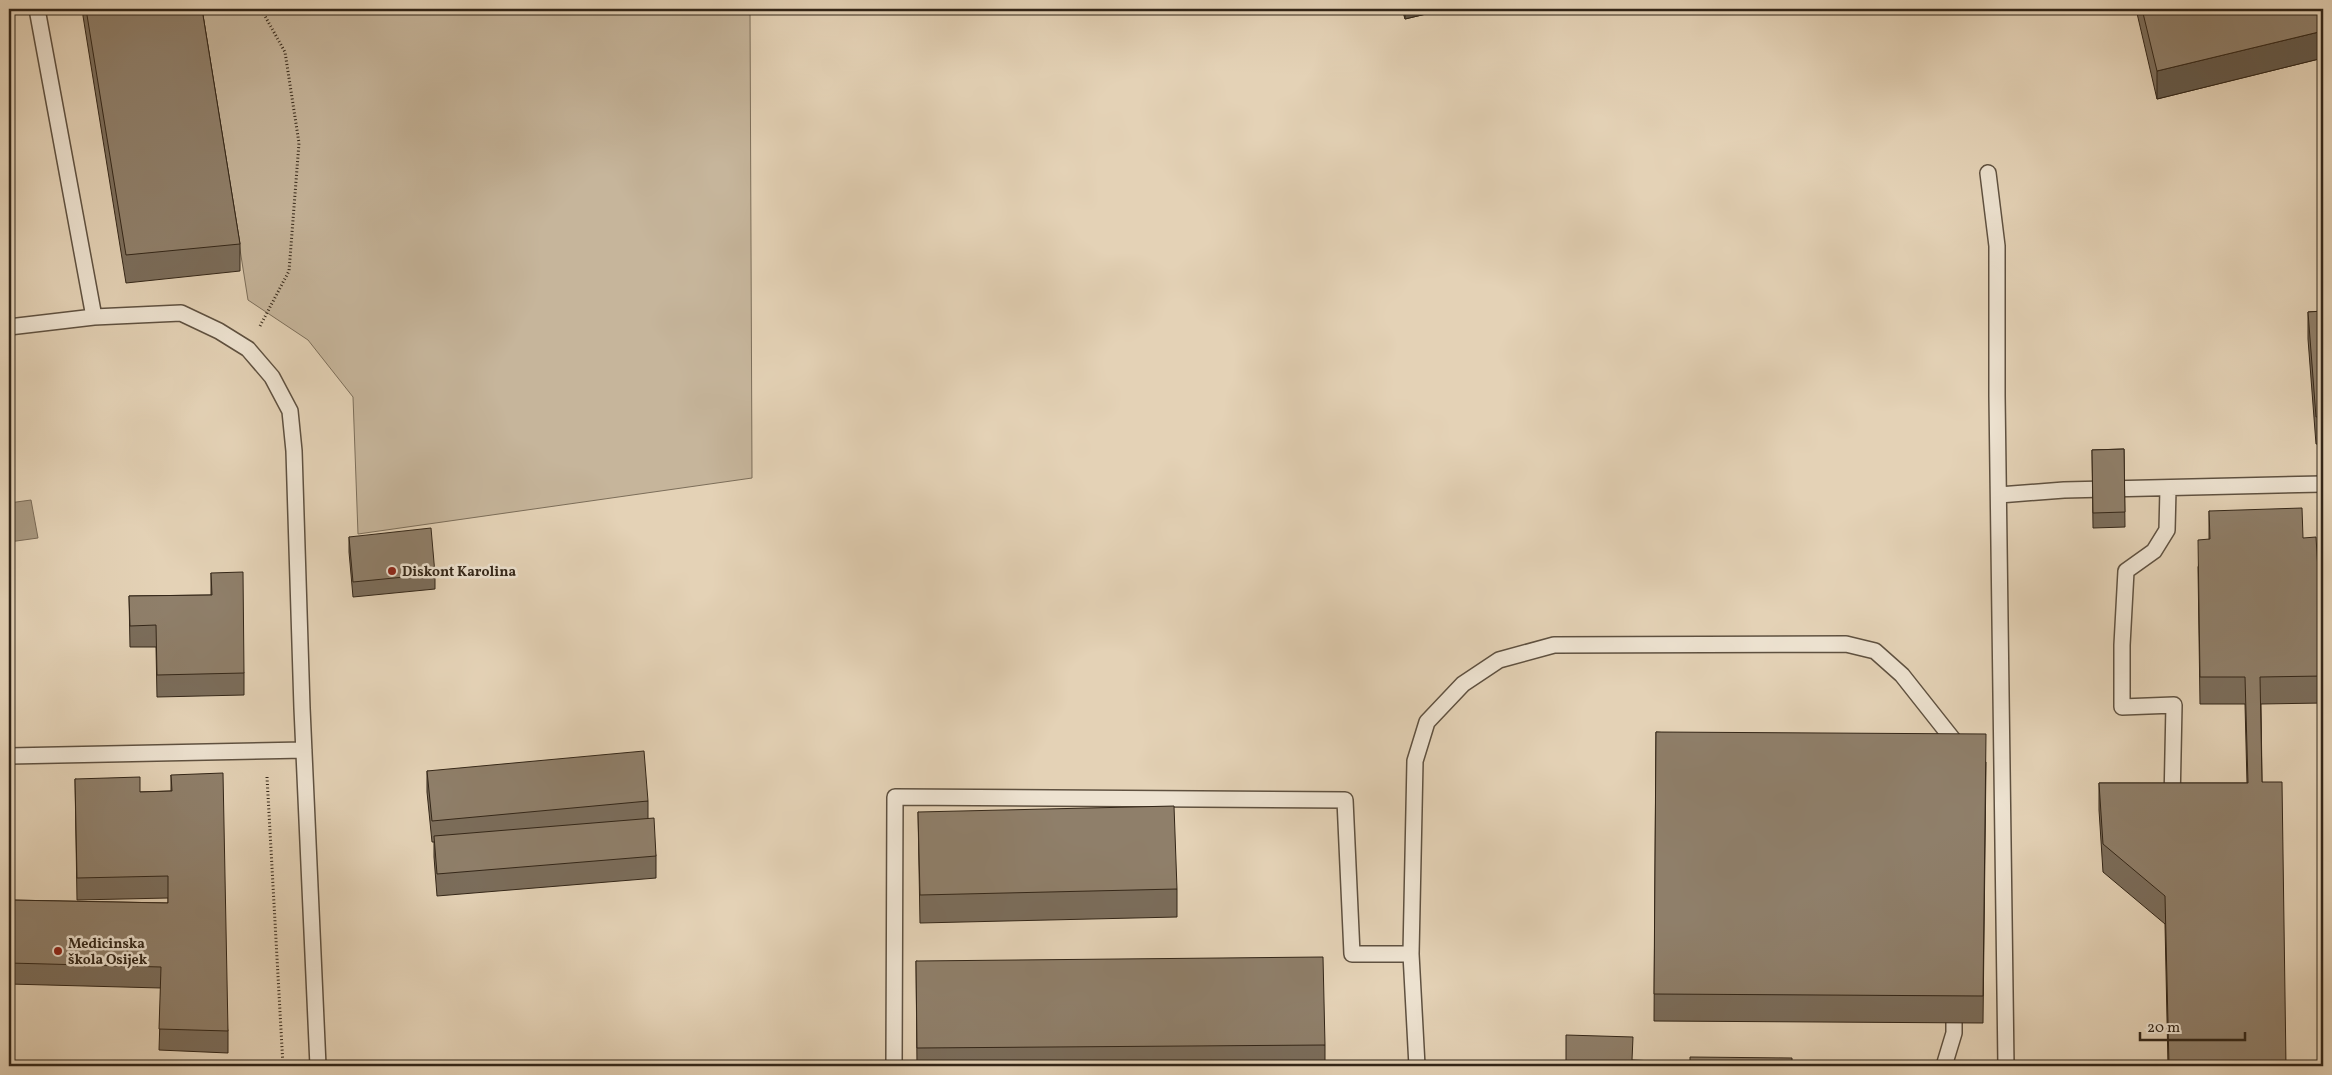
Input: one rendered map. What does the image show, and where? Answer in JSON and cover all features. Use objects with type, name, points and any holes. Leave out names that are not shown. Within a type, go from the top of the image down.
[{"type":"lane","points":[[37,9],[94,317]]},
{"type":"lane","points":[[1988,173],[1997,246],[1997,396],[2006,1066]]},
{"type":"lane","points":[[9,327],[94,317],[181,313],[248,349],[272,376],[290,411],[294,450],[304,750],[318,1066]]},
{"type":"lane","points":[[1999,495],[2064,490],[2323,484]]},
{"type":"lane","points":[[2168,489],[2167,530],[2154,551],[2126,571],[2122,645],[2122,707],[2174,705],[2172,811]]},
{"type":"lane","points":[[1417,1066],[1412,954],[1415,761],[1427,722],[1463,684],[1499,660],[1554,645],[1846,644],[1875,651],[1902,675],[1955,742],[1955,762]]},
{"type":"lane","points":[[9,756],[304,750]]},
{"type":"lane","points":[[894,1066],[895,797],[1345,800],[1352,954],[1412,954]]},
{"type":"lane","points":[[1944,1066],[1954,1033],[1954,984]]},
{"type":"path","points":[[248,349],[289,270],[299,143],[285,52],[261,9]]},
{"type":"path","points":[[266,751],[283,1066]]},
{"type":"shaded area","points":[[202,9],[750,9],[752,478],[358,534],[353,397],[308,340],[248,300]]},
{"type":"shaded area","points":[[31,500],[38,538],[9,542],[9,503]]},
{"type":"building","points":[[86,9],[202,9],[240,244],[126,255]]},
{"type":"building","points":[[2142,9],[2323,9],[2323,31],[2157,71]]},
{"type":"building","points":[[2323,311],[2323,416],[2316,417],[2308,312]]},
{"type":"building","points":[[2124,449],[2125,512],[2093,513],[2092,450]]},
{"type":"building","points":[[2302,508],[2303,538],[2316,537],[2320,604],[2323,604],[2323,676],[2260,677],[2262,782],[2282,782],[2286,1066],[2169,1066],[2165,896],[2103,844],[2099,783],[2248,783],[2245,677],[2200,677],[2198,540],[2210,539],[2209,511]]},
{"type":"building","name":"Diskont Karolina","points":[[431,528],[435,574],[353,582],[349,537]]},
{"type":"building","points":[[243,572],[244,673],[157,675],[156,625],[130,626],[129,596],[212,595],[211,573]]},
{"type":"building","points":[[1656,732],[1986,734],[1983,996],[1654,994]]},
{"type":"building","points":[[644,751],[648,801],[432,821],[427,771]]},
{"type":"building","points":[[223,773],[228,1031],[159,1029],[161,967],[9,963],[9,900],[168,903],[168,876],[77,878],[75,779],[140,777],[140,792],[172,791],[171,775]]},
{"type":"building","points":[[1174,806],[1177,889],[920,895],[918,812]]},
{"type":"building","points":[[654,818],[656,856],[437,874],[434,836]]},
{"type":"building","points":[[1323,957],[1325,1045],[917,1048],[916,961]]},
{"type":"building","points":[[1566,1035],[1633,1037],[1632,1060],[1656,1061],[1663,1066],[1566,1066]]},
{"type":"building","points":[[1690,1057],[1792,1058],[1792,1066],[1690,1066]]},
{"type":"place","name":"Diskont Karolina","points":[[392,571]]},
{"type":"place","name":"Medicinska škola Osijek","points":[[58,951]]}]
